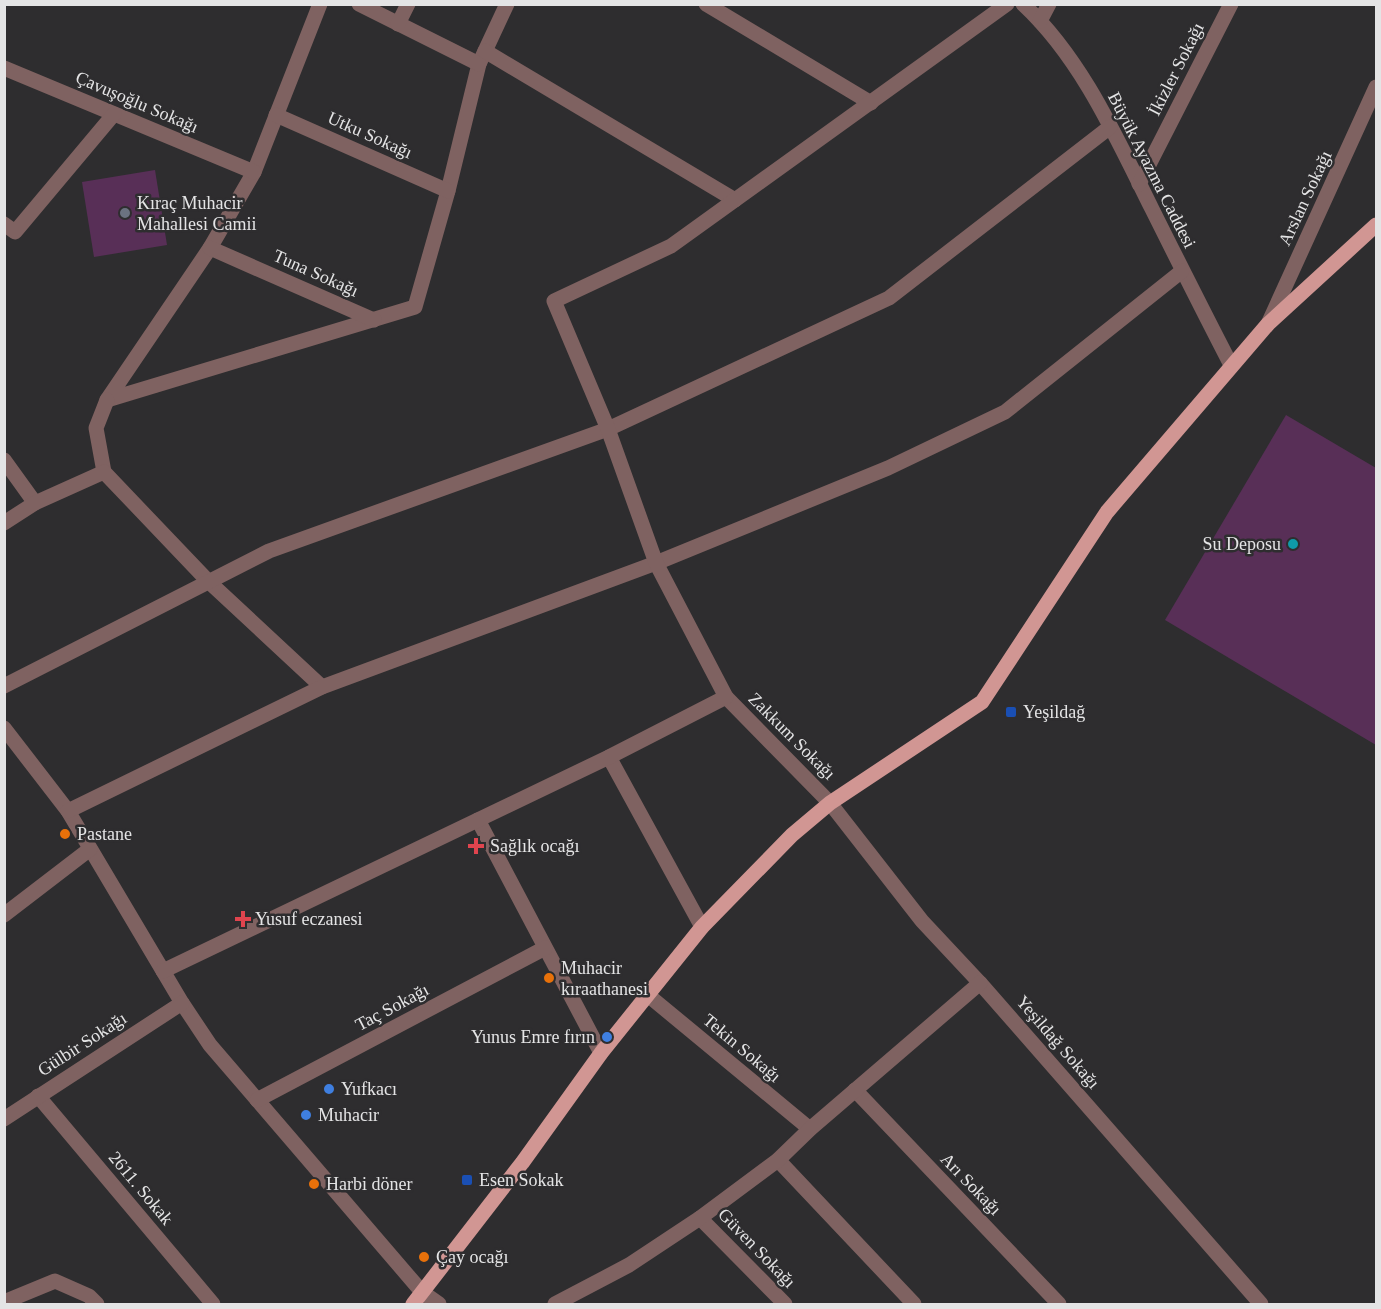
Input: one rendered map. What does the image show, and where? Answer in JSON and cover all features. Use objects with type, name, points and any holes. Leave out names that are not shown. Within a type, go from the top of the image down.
[{"type":"main road","points":[[417,1298],[522,1163],[601,1053],[650,996],[702,927],[792,834],[830,803],[982,702],[1107,512],[1231,364],[1268,324],[1377,225]]},
{"type":"street","points":[[320,4],[254,172],[210,248],[106,400],[96,429],[104,472],[207,580],[322,687]]},
{"type":"street","points":[[358,4],[398,24],[482,58],[735,200],[1007,4]]},
{"type":"street","points":[[398,24],[408,4]]},
{"type":"street","points":[[106,400],[415,307],[482,58],[507,4]]},
{"type":"street","points":[[706,4],[871,103]]},
{"type":"street","name":"Büyük Ayazma Caddesi","points":[[1023,4],[1067,54],[1110,127],[1231,364]]},
{"type":"street","points":[[1040,21],[1049,4]]},
{"type":"street","name":"İkizler Sokağı","points":[[1139,184],[1231,4]]},
{"type":"street","name":"Çavuşoğlu Sokağı","points":[[4,68],[254,172]]},
{"type":"street","name":"Arslan Sokağı","points":[[1268,324],[1377,87]]},
{"type":"street","points":[[10,228],[114,114]]},
{"type":"street","name":"Utku Sokağı","points":[[276,115],[448,191]]},
{"type":"street","points":[[4,686],[207,580],[269,551],[608,429],[889,298],[1110,127]]},
{"type":"street","name":"Zakkum Sokağı","points":[[735,200],[671,246],[554,301],[608,429],[656,563],[726,697],[830,803]]},
{"type":"street","name":"Tuna Sokağı","points":[[210,248],[374,320]]},
{"type":"street","points":[[68,811],[322,687],[656,563],[888,468],[1005,412],[1182,271]]},
{"type":"street","points":[[4,460],[35,503]]},
{"type":"street","points":[[4,523],[35,503],[104,472]]},
{"type":"street","points":[[164,971],[609,757],[726,697]]},
{"type":"street","points":[[4,728],[68,811],[182,1003],[210,1045],[417,1298],[439,1305]]},
{"type":"street","points":[[609,757],[702,927]]},
{"type":"street","name":"Yeşildağ Sokağı","points":[[830,803],[922,921],[980,982],[1261,1305]]},
{"type":"street","points":[[478,820],[601,1053]]},
{"type":"street","points":[[4,915],[90,849]]},
{"type":"street","name":"Taç Sokağı","points":[[257,1100],[545,948]]},
{"type":"street","points":[[555,1305],[629,1265],[700,1218],[778,1160],[810,1129],[980,982]]},
{"type":"street","name":"Tekin Sokağı","points":[[650,996],[810,1129]]},
{"type":"street","name":"Gülbir Sokağı","points":[[4,1119],[182,1003]]},
{"type":"street","name":"Arı Sokağı","points":[[855,1090],[1059,1305]]},
{"type":"street","name":"2611. Sokak","points":[[38,1096],[213,1305]]},
{"type":"street","points":[[778,1160],[914,1305]]},
{"type":"street","name":"Güven Sokağı","points":[[700,1218],[785,1305]]},
{"type":"street","points":[[4,1302],[55,1281],[89,1296],[96,1305]]},
{"type":"building","name":"Kıraç Muhacir Mahallesi Camii","points":[[155,170],[167,245],[94,257],[82,182]]},
{"type":"building","name":"Su Deposu","points":[[1286,415],[1376,468],[1376,745],[1165,620]]},
{"type":"place","name":"Kıraç Muhacir Mahallesi Camii","points":[[125,213]]},
{"type":"place","name":"Su Deposu","points":[[1293,544]]},
{"type":"place","name":"Yeşildağ","points":[[1011,712]]},
{"type":"place","name":"Pastane","points":[[65,834]]},
{"type":"place","name":"Sağlık ocağı","points":[[476,846]]},
{"type":"place","name":"Yusuf eczanesi","points":[[243,919]]},
{"type":"place","name":"Muhacir kıraathanesi","points":[[549,978]]},
{"type":"place","name":"Yunus Emre fırın","points":[[607,1037]]},
{"type":"place","name":"Yufkacı","points":[[329,1089]]},
{"type":"place","name":"Muhacir","points":[[306,1115]]},
{"type":"place","name":"Esen Sokak","points":[[467,1180]]},
{"type":"place","name":"Harbi döner","points":[[314,1184]]},
{"type":"place","name":"Çay ocağı","points":[[424,1257]]}]
